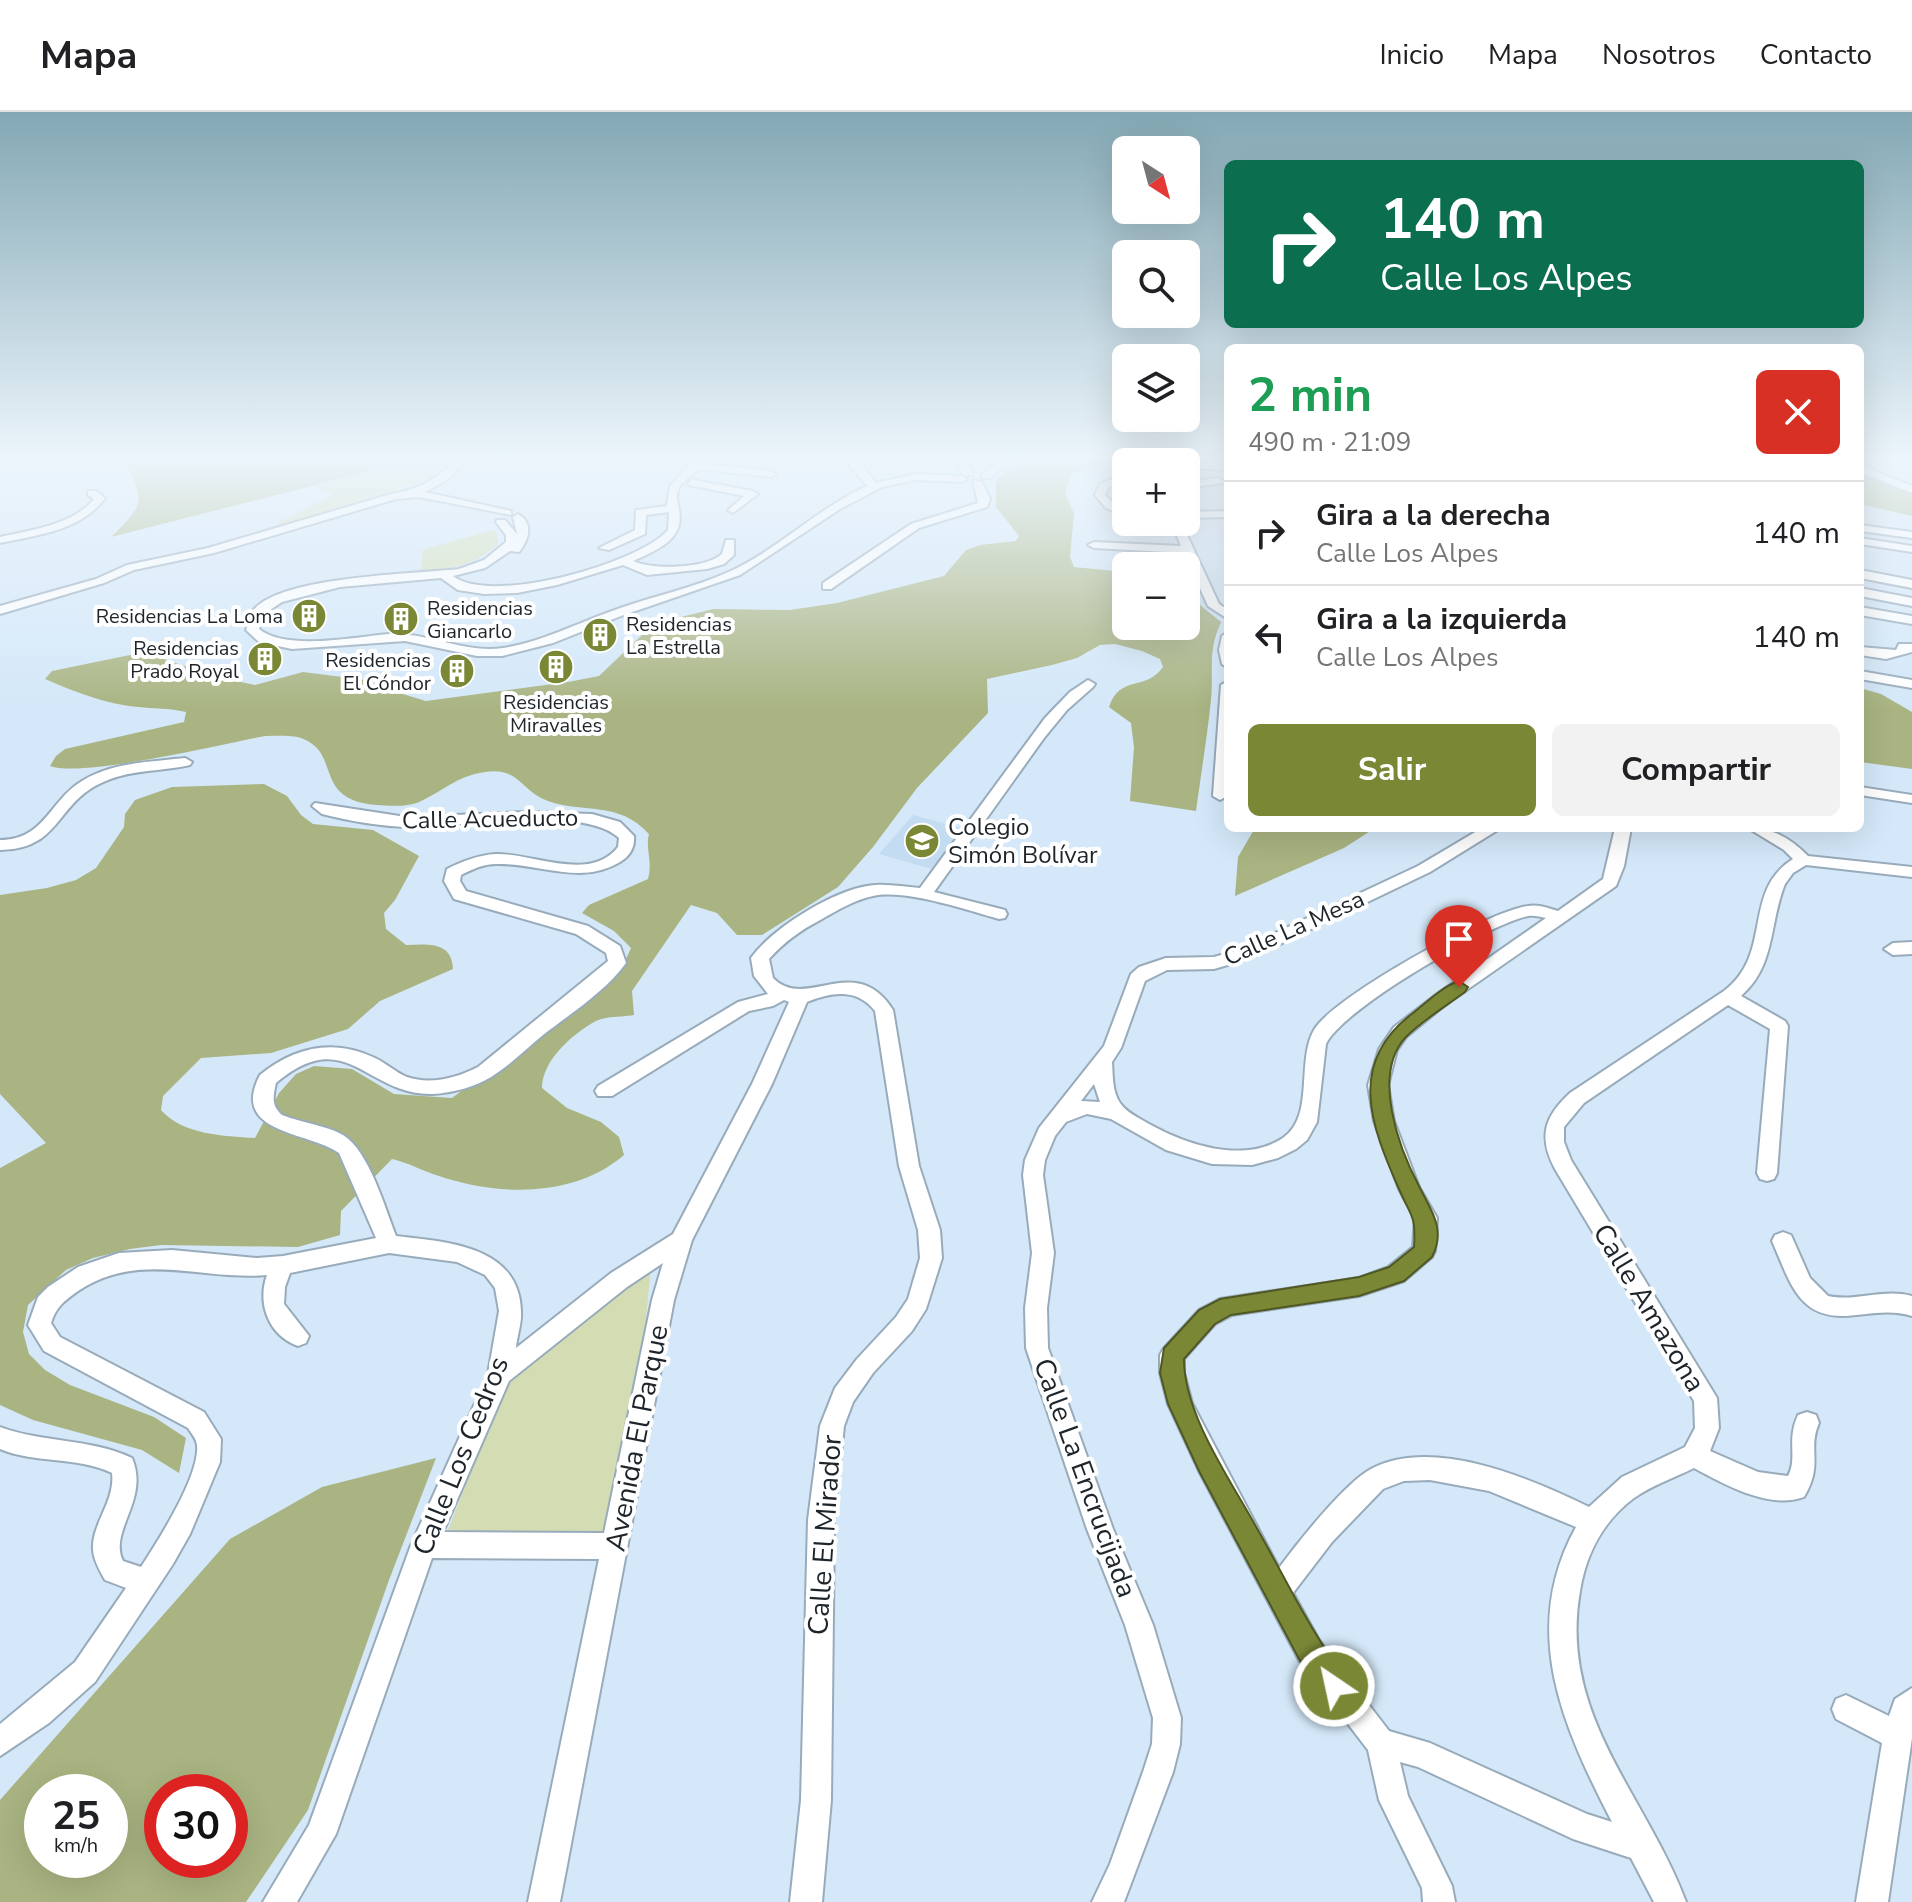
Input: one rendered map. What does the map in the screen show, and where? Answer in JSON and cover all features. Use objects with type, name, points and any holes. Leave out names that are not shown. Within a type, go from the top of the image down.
[{"type":"street","points":[[0,612],[100,581],[245,543]]},
{"type":"street","points":[[511,543],[504,552],[474,568],[443,576],[304,595],[271,607],[261,619],[261,627],[273,635],[295,640],[403,632],[491,647],[510,645],[545,637],[724,571],[769,543]]},
{"type":"street","points":[[605,548],[617,543]]},
{"type":"street","points":[[443,576],[448,583],[463,589],[518,590],[570,579],[659,543]]},
{"type":"street","points":[[620,560],[647,572],[707,566],[728,555],[730,543]]},
{"type":"street","points":[[827,586],[891,543]]},
{"type":"street","points":[[1186,543],[1214,606],[1224,612]]},
{"type":"street","points":[[1094,545],[1189,550]]},
{"type":"street","points":[[1864,545],[1912,552]]},
{"type":"street","points":[[1864,575],[1912,584]]},
{"type":"street","points":[[1864,595],[1912,604]]},
{"type":"street","points":[[1864,612],[1912,620]]},
{"type":"street","points":[[1864,652],[1892,655],[1908,648],[1894,617]]},
{"type":"street","points":[[545,637],[573,648]]},
{"type":"street","points":[[1864,676],[1912,684]]},
{"type":"street","points":[[924,894],[965,842],[1027,752],[1075,693],[1088,684]]},
{"type":"street","points":[[1864,684],[1912,692]]},
{"type":"street","points":[[1220,796],[1224,740]]},
{"type":"street","points":[[0,845],[10,846],[37,839],[59,809],[86,784],[118,773],[185,762]]},
{"type":"street","points":[[1864,792],[1912,799]]},
{"type":"street","name":"Calle Acueducto","points":[[320,806],[327,811],[407,822],[561,814],[610,820],[625,833],[627,840],[626,849],[619,857],[592,868],[574,869],[505,857],[473,861],[453,873],[452,881],[460,895],[582,930],[614,950],[617,963],[485,1072],[459,1083],[417,1086],[402,1083],[372,1065],[337,1051],[298,1057],[267,1080],[262,1104],[266,1114],[282,1125],[328,1136],[345,1147],[389,1244]]},
{"type":"street","name":"Calle La Mesa","points":[[1103,1063],[1112,1048],[1137,978],[1145,971],[1166,964],[1214,963],[1245,954],[1424,869],[1486,832]]},
{"type":"street","points":[[1439,1902],[1437,1886],[1394,1800],[1381,1743],[1309,1650],[1208,1463],[1180,1404],[1172,1373],[1172,1355],[1207,1317],[1228,1306],[1359,1287],[1396,1274],[1424,1251],[1426,1218],[1409,1189],[1384,1121],[1378,1085],[1388,1049],[1400,1032],[1439,1001],[1610,882],[1622,832]]},
{"type":"street","points":[[1763,832],[1790,847],[1803,860],[1912,872]]},
{"type":"street","name":"Calle Amazona","points":[[1694,1455],[1706,1432],[1709,1416],[1705,1398],[1562,1163],[1553,1142],[1553,1128],[1558,1115],[1577,1098],[1727,996],[1750,976],[1778,877],[1789,866],[1803,860]]},
{"type":"street","points":[[790,996],[768,986],[760,967],[760,958],[779,937],[858,895],[874,890],[924,894],[999,914]]},
{"type":"street","points":[[1061,1116],[1087,1107],[1115,1112],[1158,1139],[1183,1150],[1229,1157],[1272,1151],[1291,1143],[1303,1129],[1309,1115],[1322,1032],[1348,1008],[1444,949],[1509,915],[1530,910],[1562,918]]},
{"type":"street","points":[[1893,949],[1912,948]]},
{"type":"street","name":"Calle El Mirador","points":[[605,1091],[744,1006],[845,987],[869,994],[884,1010],[909,1166],[929,1230],[931,1258],[918,1302],[904,1324],[865,1366],[843,1396],[832,1426],[821,1520],[816,1800],[806,1902]]},
{"type":"street","name":"Avenida El Parque","points":[[544,1902],[663,1300],[681,1240],[762,1084],[790,996]]},
{"type":"street","points":[[1727,996],[1779,1026],[1767,1173]]},
{"type":"street","points":[[1103,1063],[1105,1091],[1115,1112]]},
{"type":"street","name":"Calle La Encrucijada","points":[[1103,1063],[1039,1146],[1033,1175],[1043,1253],[1036,1308],[1037,1348],[1100,1529],[1139,1625],[1167,1718],[1166,1744],[1158,1772],[1123,1870],[1108,1902]]},
{"type":"street","points":[[500,1374],[619,1280],[681,1240]]},
{"type":"street","points":[[1783,1241],[1811,1296],[1822,1304],[1836,1309],[1885,1299],[1912,1306]]},
{"type":"street","name":"Calle Los Cedros","points":[[144,1581],[181,1525],[208,1462],[209,1439],[204,1428],[184,1413],[52,1344],[39,1325],[40,1315],[56,1294],[71,1283],[119,1262],[172,1259],[257,1267],[283,1265],[389,1244],[458,1253],[493,1269],[505,1285],[510,1311],[500,1374],[424,1545],[321,1834],[279,1902]]},
{"type":"street","points":[[283,1265],[271,1292],[272,1304],[277,1315],[298,1336]]},
{"type":"street","points":[[1670,1902],[1566,1686],[1561,1656],[1561,1618],[1566,1588],[1581,1541],[1593,1522],[1623,1491],[1694,1455],[1712,1466],[1769,1486],[1787,1490],[1795,1488],[1806,1471],[1802,1430],[1807,1423]]},
{"type":"street","points":[[0,1438],[40,1449],[111,1459],[123,1466],[127,1480],[124,1498],[107,1539],[106,1554],[114,1571],[144,1581],[85,1672],[39,1713],[0,1742]]},
{"type":"street","points":[[1279,1590],[1306,1549],[1379,1477],[1398,1471],[1434,1470],[1498,1482],[1593,1522]]},
{"type":"street","points":[[424,1545],[616,1546]]},
{"type":"street","points":[[1872,1902],[1898,1736],[1905,1709],[1912,1702]]},
{"type":"street","points":[[1846,1709],[1898,1736]]},
{"type":"street","points":[[1381,1743],[1420,1753],[1531,1806],[1584,1828],[1642,1846]]},
{"type":"shaded area","name":"Colegio Simón Bolívar","points":[[913,815],[964,829],[931,869],[879,854]]},
{"type":"green space","points":[[449,543],[498,544],[471,561],[421,571],[423,550]]},
{"type":"green space","points":[[1002,543],[1071,543],[1070,557],[1074,567],[1112,571],[1112,640],[1200,640],[1200,605],[1221,622],[1212,652],[1211,700],[1196,811],[1130,801],[1134,747],[1131,723],[1109,707],[1120,690],[1156,675],[1163,667],[1160,659],[1115,644],[1100,645],[1077,658],[987,679],[988,713],[917,788],[873,847],[838,887],[762,935],[737,935],[717,913],[691,905],[632,991],[634,1015],[596,1021],[577,1033],[553,1058],[543,1078],[542,1088],[567,1108],[601,1122],[619,1137],[624,1155],[582,1179],[535,1189],[462,1183],[392,1159],[341,1211],[340,1235],[298,1247],[161,1245],[93,1258],[66,1270],[28,1305],[23,1332],[29,1354],[45,1370],[70,1385],[154,1417],[186,1438],[179,1473],[142,1450],[33,1420],[0,1405],[0,1168],[46,1143],[0,1094],[0,895],[76,880],[96,868],[124,827],[125,814],[135,800],[172,787],[264,784],[287,796],[301,815],[313,824],[373,830],[419,856],[395,900],[384,913],[386,929],[406,945],[430,945],[443,949],[452,960],[453,969],[380,1001],[348,1029],[271,1053],[201,1058],[163,1096],[161,1110],[181,1125],[205,1133],[255,1138],[279,1093],[296,1074],[314,1066],[352,1069],[394,1094],[452,1098],[620,972],[631,948],[614,931],[582,913],[589,905],[648,879],[649,873],[649,834],[637,823],[613,812],[548,801],[531,792],[513,776],[497,771],[466,777],[415,804],[393,806],[357,801],[343,795],[335,786],[314,745],[293,736],[265,736],[91,768],[50,766],[65,749],[184,722],[186,712],[131,706],[93,697],[45,679],[52,671],[130,655],[152,655],[213,676],[255,685],[303,672],[366,680],[426,701],[599,676],[642,635],[681,617],[713,609],[790,610],[837,603],[944,576],[966,550]]},
{"type":"green space","points":[[1864,689],[1881,694],[1912,712],[1912,769],[1864,763]]},
{"type":"green space","points":[[1253,832],[1369,832],[1344,848],[1235,896],[1238,857]]},
{"type":"green space","points":[[651,1267],[641,1370],[604,1533],[447,1533],[503,1388]]},
{"type":"green space","points":[[436,1458],[389,1580],[308,1810],[246,1902],[0,1902],[0,1800],[230,1539],[322,1487]]},
{"type":"place","name":"Residencias La Loma","points":[[309,616]]},
{"type":"place","name":"Residencias Giancarlo","points":[[401,619]]},
{"type":"place","name":"Residencias La Estrella","points":[[600,635]]},
{"type":"place","name":"Residencias Prado Royal","points":[[265,659]]},
{"type":"place","name":"Residencias Miravalles","points":[[556,667]]},
{"type":"place","name":"Residencias El Cóndor","points":[[457,671]]},
{"type":"place","name":"Colegio Simón Bolívar","points":[[922,841]]},
{"type":"route","points":[[1334,1686],[1309,1650],[1208,1463],[1180,1404],[1172,1373],[1172,1355],[1207,1317],[1228,1306],[1359,1287],[1396,1274],[1424,1251],[1426,1218],[1409,1189],[1384,1121],[1378,1085],[1388,1049],[1400,1032],[1459,987]]}]
